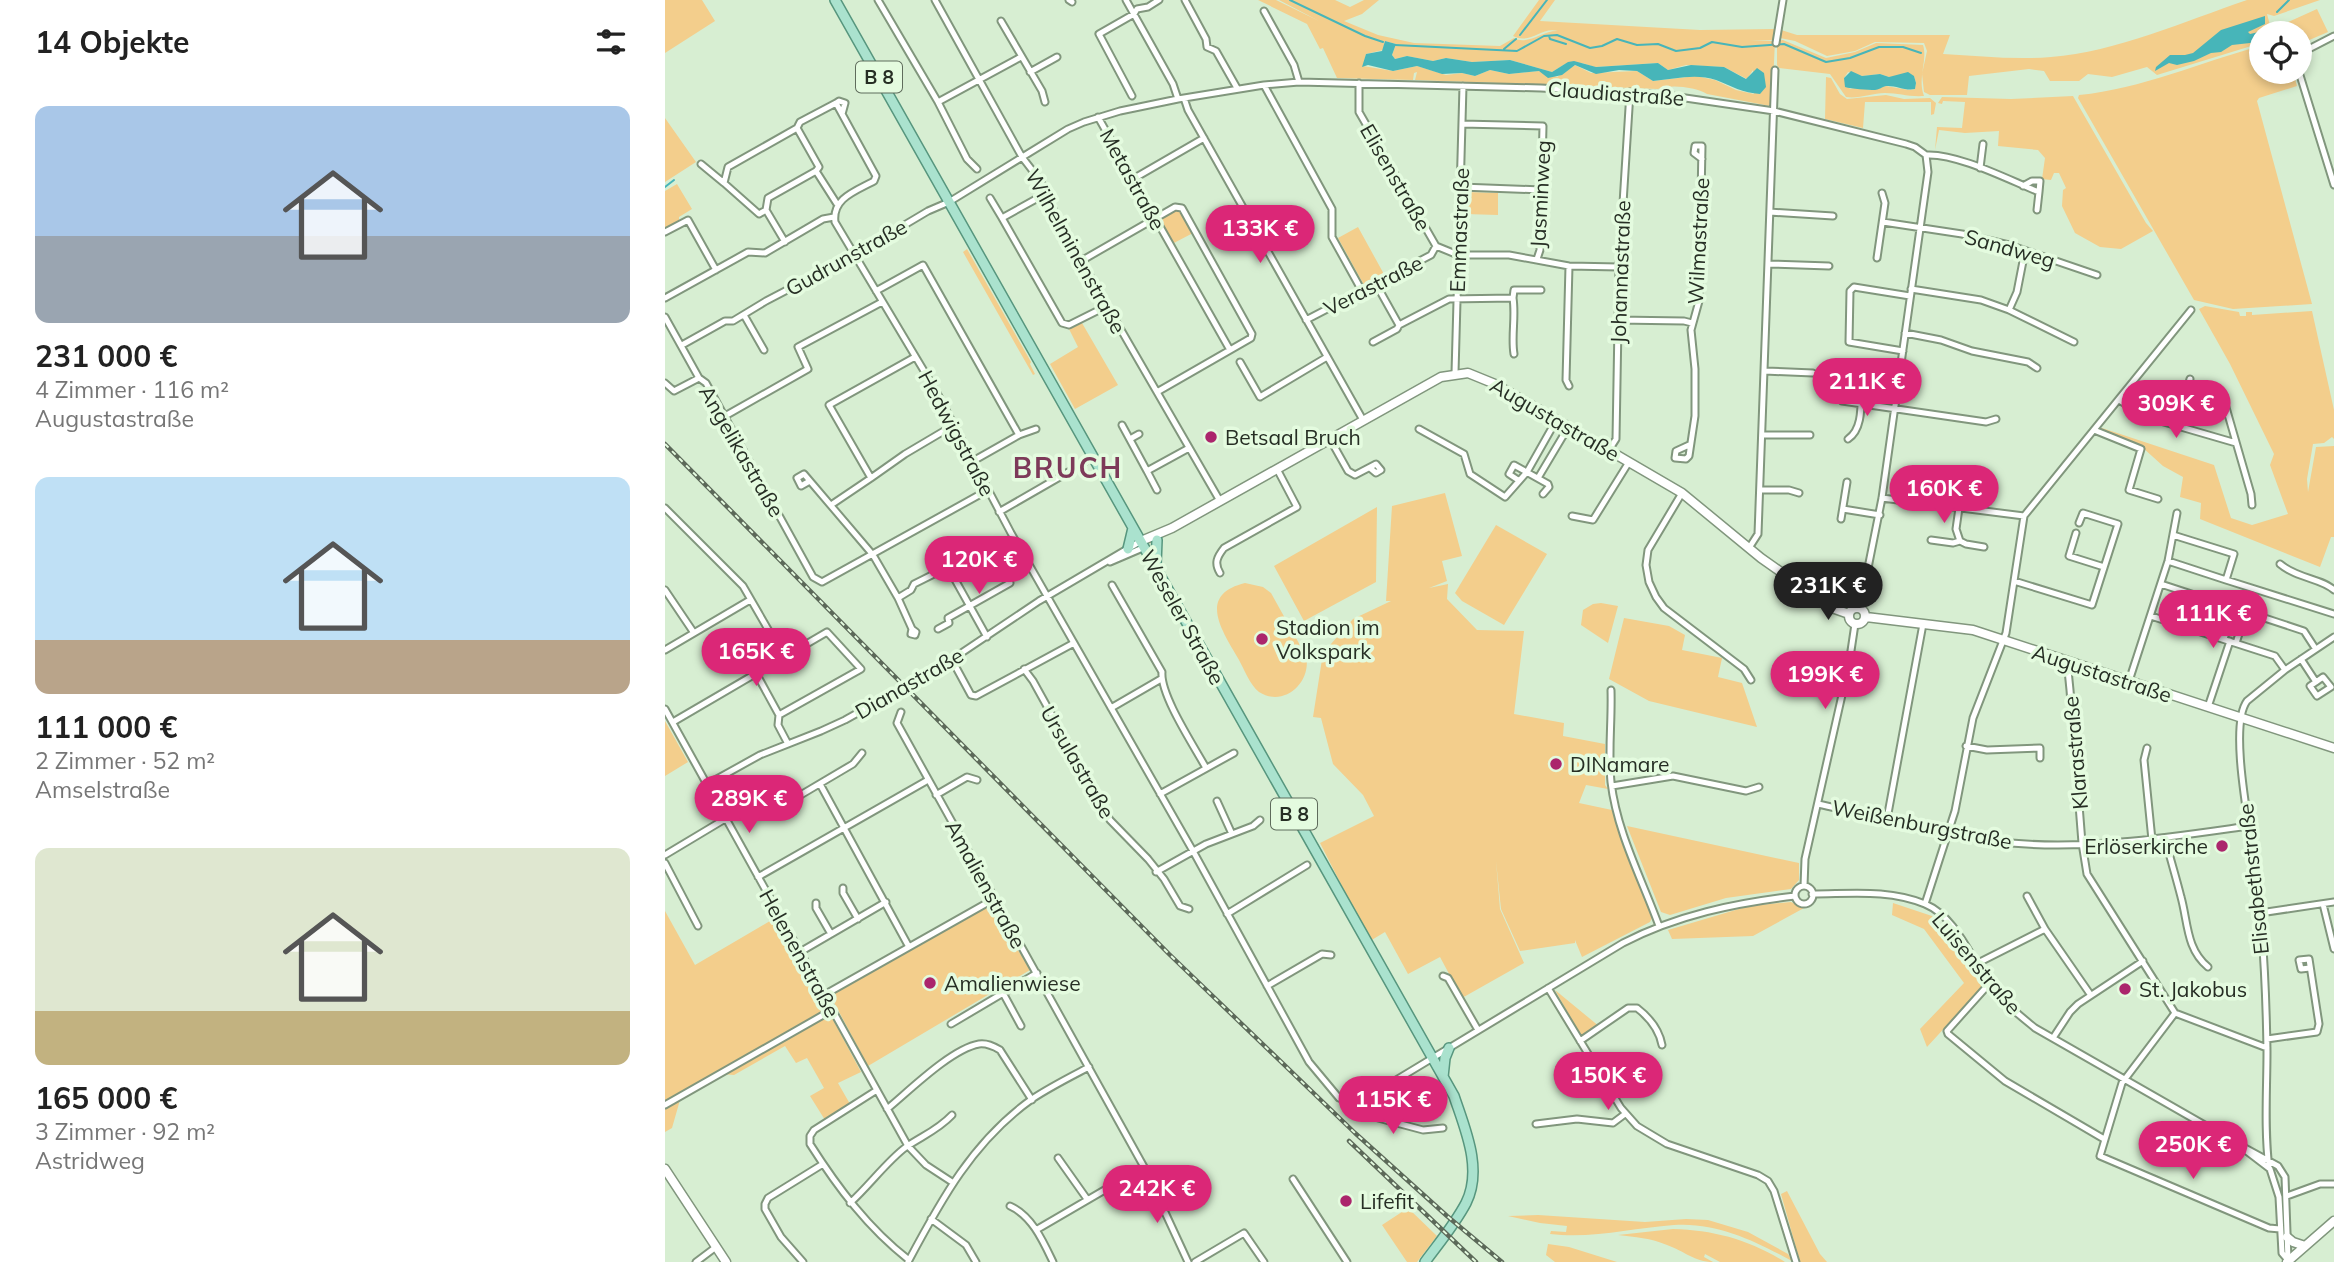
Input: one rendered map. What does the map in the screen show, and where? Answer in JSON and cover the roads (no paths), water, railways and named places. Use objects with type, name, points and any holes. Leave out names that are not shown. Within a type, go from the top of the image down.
[{"type":"main road","name":"Weseler Straße","points":[[835,0],[1156,567],[1443,1079],[1459,1113],[1473,1169],[1473,1180],[1466,1203],[1426,1262]]},
{"type":"main road","points":[[1143,544],[1441,377],[1455,373]]},
{"type":"main road","name":"Augustastraße","points":[[1455,373],[1468,373],[1484,378],[1682,493],[1749,548],[1832,608],[1849,614]]},
{"type":"main road","points":[[1128,549],[1133,528]]},
{"type":"main road","points":[[1143,544],[1157,540],[1173,528]]},
{"type":"main road","points":[[1156,567],[1157,540]]},
{"type":"main road","points":[[1860,608],[1865,611],[1866,617],[1863,622],[1855,624],[1849,614],[1852,609],[1860,608]]},
{"type":"main road","name":"Augustastraße","points":[[1866,617],[1973,630],[2334,748]]},
{"type":"main road","points":[[1443,1079],[1448,1048]]},
{"type":"main road","points":[[665,1169],[726,1262]]},
{"type":"main road","points":[[2288,1261],[2334,1222]]},
{"type":"main road","points":[[2287,1237],[2305,1246]]},
{"type":"street","points":[[878,0],[938,102],[967,159],[977,169]]},
{"type":"street","name":"Wilhelminenstraße","points":[[935,0],[1022,157],[1047,193],[1054,214],[1220,501]]},
{"type":"street","points":[[1126,0],[1363,420]]},
{"type":"street","points":[[1132,96],[1099,34],[1134,14],[1137,9],[1159,0]]},
{"type":"street","points":[[1185,0],[1206,39],[1207,47],[1216,51],[1237,89]]},
{"type":"street","points":[[1776,43],[1783,0]]},
{"type":"street","points":[[1263,10],[1294,65],[1299,82]]},
{"type":"street","points":[[1001,21],[1042,91],[1045,102]]},
{"type":"street","points":[[2312,47],[2334,36]]},
{"type":"street","points":[[1030,72],[1057,57]]},
{"type":"street","points":[[938,102],[1021,58]]},
{"type":"street","points":[[1749,548],[1758,534],[1761,490],[1775,70]]},
{"type":"street","name":"Claudiastraße","points":[[949,202],[1068,129],[1098,117],[1181,98],[1299,82],[1630,92],[1709,100],[1774,111],[1906,144],[1926,155],[1937,155],[1980,168],[2023,186]]},
{"type":"street","name":"Elisenstraße","points":[[1359,83],[1359,112],[1436,246],[1458,255]]},
{"type":"street","points":[[2303,84],[2334,185]]},
{"type":"street","points":[[1264,85],[1332,209],[1332,237],[1362,291]]},
{"type":"street","name":"Emmastraße","points":[[1455,373],[1463,86]]},
{"type":"street","name":"Johannastraße","points":[[1609,450],[1616,439],[1619,267],[1630,92]]},
{"type":"street","points":[[665,298],[748,252],[765,253],[823,219],[834,217],[837,204],[842,199],[874,181],[876,176],[842,114],[845,103],[842,101],[800,122],[797,128],[728,167],[724,183]]},
{"type":"street","name":"Metastraße","points":[[1098,117],[1230,350]]},
{"type":"street","name":"Jasminweg","points":[[1462,124],[1543,126],[1540,250],[1537,259]]},
{"type":"street","points":[[785,242],[766,210],[768,198],[819,167],[797,128]]},
{"type":"street","points":[[1133,179],[1204,138]]},
{"type":"street","points":[[1980,168],[1983,145]]},
{"type":"street","points":[[1860,608],[1880,515],[1929,166],[1926,155]]},
{"type":"street","name":"Wilmastraße","points":[[1689,445],[1696,404],[1692,323],[1699,301],[1702,159]]},
{"type":"street","points":[[701,164],[759,214],[766,210]]},
{"type":"street","points":[[816,171],[837,204]]},
{"type":"street","points":[[2023,186],[2032,181],[2040,181],[2036,210]]},
{"type":"street","points":[[2023,186],[2039,192]]},
{"type":"street","points":[[1461,187],[1541,190]]},
{"type":"street","points":[[1002,218],[1047,193]]},
{"type":"street","points":[[1877,258],[1885,203],[1882,193]]},
{"type":"street","points":[[990,198],[1062,323],[1069,325],[1107,306]]},
{"type":"street","name":"Gudrunstraße","points":[[682,345],[725,321],[733,321],[949,202]]},
{"type":"street","points":[[1081,261],[1175,207],[1182,208],[1252,334],[1251,338],[1157,392]]},
{"type":"street","points":[[1770,212],[1833,216]]},
{"type":"street","name":"Hedwigstraße","points":[[834,217],[954,425],[999,512],[1315,1071],[1343,1101],[1353,1103],[1363,1100],[1370,1113],[1377,1118],[1423,1130],[1443,1128]]},
{"type":"street","points":[[665,232],[688,220],[716,270]]},
{"type":"street","name":"Sandweg","points":[[1883,222],[1962,234],[2097,275]]},
{"type":"street","name":"Verastraße","points":[[1306,320],[1431,255],[1436,246]]},
{"type":"street","points":[[2009,310],[2022,275],[2025,251]]},
{"type":"street","points":[[1458,255],[1509,255],[1569,266],[1619,267]]},
{"type":"street","points":[[1769,264],[1829,266]]},
{"type":"street","points":[[876,291],[923,265],[1019,435]]},
{"type":"street","points":[[1569,266],[1566,380],[1569,386]]},
{"type":"street","points":[[1376,284],[1399,325]]},
{"type":"street","points":[[1903,351],[1849,342],[1850,291],[1854,287],[1980,300],[2009,310],[2074,342]]},
{"type":"street","points":[[1514,354],[1514,290],[1541,290]]},
{"type":"street","points":[[1373,342],[1449,299],[1513,298]]},
{"type":"street","points":[[725,416],[808,369],[798,347],[882,302]]},
{"type":"street","points":[[1925,904],[1949,833],[1966,746],[1979,698],[2003,640],[2024,516],[2191,310]]},
{"type":"street","points":[[744,314],[764,350]]},
{"type":"street","name":"Angelikastraße","points":[[666,320],[699,378],[706,383],[725,416],[813,576],[822,582],[873,555]]},
{"type":"street","name":"Wilmastraße","points":[[1618,320],[1692,323]]},
{"type":"street","points":[[1905,333],[1941,340],[1972,351],[2028,362],[2037,368]]},
{"type":"street","points":[[871,478],[829,405],[915,357]]},
{"type":"street","points":[[1240,362],[1260,397],[1327,357]]},
{"type":"street","points":[[1765,371],[1813,373]]},
{"type":"street","points":[[665,383],[674,391],[699,378]]},
{"type":"street","points":[[2177,427],[2190,379]]},
{"type":"street","points":[[1849,439],[1858,428],[1862,380]]},
{"type":"street","points":[[2220,397],[2225,404],[2252,494],[2252,505]]},
{"type":"street","points":[[2119,400],[2134,411],[2177,427],[2236,443]]},
{"type":"street","points":[[1842,401],[1986,422],[1996,419]]},
{"type":"street","points":[[1419,429],[1464,454],[1470,474],[1505,497],[1527,471],[1557,419]]},
{"type":"street","points":[[831,505],[905,454],[954,425]]},
{"type":"street","points":[[1122,425],[1157,490]]},
{"type":"street","points":[[1538,478],[1569,426]]},
{"type":"street","points":[[973,461],[1019,435],[1036,429]]},
{"type":"street","points":[[2094,430],[2141,449],[2129,489],[2158,499]]},
{"type":"street","points":[[1130,439],[1139,434]]},
{"type":"street","points":[[1763,435],[1809,435]]},
{"type":"street","points":[[1330,439],[1348,471],[1355,475],[1370,468]]},
{"type":"street","points":[[1147,471],[1189,448]]},
{"type":"street","name":"Augustastraße","points":[[1572,516],[1593,520],[1629,461]]},
{"type":"street","points":[[999,512],[1084,463]]},
{"type":"street","points":[[1518,480],[1509,474],[1514,465],[1549,487],[1543,494]]},
{"type":"street","points":[[1220,573],[1216,566],[1217,556],[1223,548],[1297,507],[1277,469]]},
{"type":"street","points":[[809,482],[873,555],[912,629]]},
{"type":"street","points":[[1841,519],[1847,482]]},
{"type":"street","points":[[873,555],[988,490]]},
{"type":"street","points":[[1761,490],[1789,490],[1799,493]]},
{"type":"street","points":[[1682,493],[1648,550],[1646,565],[1651,587],[1664,608],[1744,669],[1751,680]]},
{"type":"street","points":[[1882,498],[2024,516]]},
{"type":"street","points":[[665,508],[743,586],[784,657]]},
{"type":"street","points":[[1959,508],[1957,530],[1960,541]]},
{"type":"street","points":[[1843,509],[1880,515]]},
{"type":"street","points":[[2014,581],[2092,605],[2118,524],[2083,513],[2080,523]]},
{"type":"street","points":[[2129,682],[2168,561],[2177,513]]},
{"type":"street","points":[[2076,533],[2069,556],[2105,568]]},
{"type":"street","points":[[2173,535],[2234,554],[2226,580]]},
{"type":"street","points":[[1931,540],[1953,543],[1960,541],[1984,547]]},
{"type":"street","name":"Dianastraße","points":[[1103,564],[1143,544]]},
{"type":"street","name":"Dianastraße","points":[[706,785],[760,755],[845,720],[952,660],[1047,596],[1128,549],[1143,544]]},
{"type":"street","points":[[898,598],[911,590],[914,584],[948,567],[968,553],[979,552]]},
{"type":"street","points":[[2168,561],[2334,614]]},
{"type":"street","points":[[2280,564],[2292,574],[2329,585],[2334,590]]},
{"type":"street","points":[[948,567],[987,637]]},
{"type":"street","points":[[938,629],[949,623],[948,618],[1010,583]]},
{"type":"street","points":[[2161,584],[2304,631],[2315,648]]},
{"type":"street","points":[[1112,585],[1162,672],[1161,679],[1167,698],[1206,768]]},
{"type":"street","points":[[665,590],[694,633]]},
{"type":"street","points":[[665,650],[750,600]]},
{"type":"street","points":[[2230,641],[2234,608]]},
{"type":"street","points":[[2208,707],[2230,641],[2246,612]]},
{"type":"street","points":[[2151,615],[2275,656],[2285,670]]},
{"type":"street","points":[[1804,886],[1805,859],[1849,664],[1855,624]]},
{"type":"street","points":[[1887,819],[1923,624]]},
{"type":"street","points":[[673,722],[827,632],[861,669],[779,715]]},
{"type":"street","points":[[2241,718],[2247,701],[2285,670],[2334,637]]},
{"type":"street","points":[[952,660],[971,695],[975,696],[1074,643]]},
{"type":"street","points":[[2301,659],[2316,682]]},
{"type":"street","name":"Klarastraße","points":[[2071,662],[2068,670],[2082,844],[2087,874],[2175,1013]]},
{"type":"street","name":"Ursulastraße","points":[[1033,681],[1036,663]]},
{"type":"street","name":"Ursulastraße","points":[[1024,669],[1110,820],[1164,879],[1180,906],[1189,909]]},
{"type":"street","points":[[756,673],[779,715],[778,725],[788,744]]},
{"type":"street","points":[[1111,708],[1161,679]]},
{"type":"street","points":[[1611,690],[1609,751],[1612,786],[1628,847],[1659,926]]},
{"type":"street","name":"Helenenstraße","points":[[665,709],[908,1146],[926,1165],[952,1182]]},
{"type":"street","name":"Amalienstraße","points":[[901,712],[897,723],[1144,1167],[1188,1262]]},
{"type":"street","name":"Elisabethstraße","points":[[2241,718],[2242,773],[2260,913],[2267,1039],[2269,1160]]},
{"type":"street","points":[[1966,746],[1987,750],[2040,748],[2040,758]]},
{"type":"street","points":[[2147,748],[2144,760],[2152,840]]},
{"type":"street","points":[[784,812],[782,806],[853,764],[862,753]]},
{"type":"street","points":[[1160,794],[1234,753]]},
{"type":"street","points":[[1612,786],[1673,776],[1746,791],[1759,787]]},
{"type":"street","name":"Amalienstraße","points":[[936,795],[967,777],[977,780]]},
{"type":"street","points":[[758,877],[927,780]]},
{"type":"street","points":[[820,784],[909,947]]},
{"type":"street","points":[[1217,801],[1232,834]]},
{"type":"street","name":"Weißenburgstraße","points":[[1818,804],[1949,833],[2012,843],[2082,844],[2152,840],[2249,826]]},
{"type":"street","points":[[665,855],[725,818]]},
{"type":"street","points":[[1156,872],[1193,851],[1253,826],[1259,820]]},
{"type":"street","points":[[2165,838],[2182,898],[2189,939],[2199,960],[2208,967]]},
{"type":"street","points":[[665,863],[698,926]]},
{"type":"street","points":[[1227,914],[1307,865]]},
{"type":"street","points":[[1795,896],[1798,888],[1804,886],[1809,888],[1812,894]]},
{"type":"street","points":[[843,888],[843,893],[858,919]]},
{"type":"street","name":"Luisenstraße","points":[[1431,1059],[1623,943],[1659,926],[1729,906],[1795,896],[1800,903],[1806,903],[1811,900],[1812,894],[1871,892],[1925,904],[1949,923],[1989,984],[2013,1010],[2035,1028],[2269,1160]]},
{"type":"street","points":[[2027,896],[2045,929],[2090,995]]},
{"type":"street","points":[[824,995],[994,899]]},
{"type":"street","points":[[800,951],[886,902]]},
{"type":"street","points":[[2260,913],[2334,902]]},
{"type":"street","points":[[816,903],[816,908],[831,934]]},
{"type":"street","points":[[2323,904],[2334,949]]},
{"type":"street","points":[[1976,964],[2045,929]]},
{"type":"street","points":[[1268,986],[1322,954],[1331,955]]},
{"type":"street","points":[[2053,1038],[2070,1012],[2090,995],[2143,961]]},
{"type":"street","points":[[2267,1039],[2317,1032],[2319,1024],[2310,968]]},
{"type":"street","name":"Amalienstraße","points":[[951,1024],[1037,974]]},
{"type":"street","points":[[1443,976],[1448,978],[1478,1030]]},
{"type":"street","points":[[1989,984],[1947,1031],[1948,1034],[2005,1081],[2105,1139]]},
{"type":"street","points":[[1548,988],[1625,1114],[1650,1136],[1768,1181],[1774,1191],[1796,1262]]},
{"type":"street","points":[[1003,993],[1021,1026]]},
{"type":"street","points":[[1580,1041],[1628,1008],[1637,1008],[1652,1021],[1662,1045]]},
{"type":"street","points":[[665,1105],[832,1010]]},
{"type":"street","points":[[2267,1048],[2175,1013],[2122,1083],[2100,1156],[2269,1228],[2280,1229]]},
{"type":"street","points":[[887,1108],[943,1063],[978,1044],[1000,1050],[1032,1100]]},
{"type":"street","points":[[1363,1100],[1431,1059]]},
{"type":"street","points":[[877,1090],[814,1130],[810,1136],[810,1144],[850,1203],[873,1230],[908,1261],[952,1182],[991,1137],[1032,1100],[1089,1066]]},
{"type":"street","points":[[1536,1124],[1577,1119],[1613,1123],[1625,1114]]},
{"type":"street","points":[[850,1203],[908,1146],[941,1127],[952,1115]]},
{"type":"street","name":"Luisenstraße","points":[[2236,1143],[2270,1169]]},
{"type":"street","points":[[1058,1158],[1087,1199]]},
{"type":"street","points":[[2269,1160],[2279,1197],[2282,1253],[2288,1261]]},
{"type":"street","points":[[2269,1160],[2278,1166],[2285,1177],[2288,1261]]},
{"type":"street","points":[[803,1262],[781,1237],[765,1209],[765,1204],[768,1198],[823,1164]]},
{"type":"street","points":[[1037,1230],[1144,1167]]},
{"type":"street","points":[[1293,1179],[1347,1262]]},
{"type":"street","points":[[2279,1197],[2320,1184],[2334,1184]]},
{"type":"street","points":[[1010,1206],[1020,1210],[1037,1230],[1053,1262]]},
{"type":"street","points":[[932,1219],[966,1245],[975,1262]]},
{"type":"street","points":[[1195,1262],[1244,1233],[1264,1262]]},
{"type":"street","points":[[696,1262],[716,1247]]},
{"type":"water","points":[[2265,16],[2265,21],[2249,21]]},
{"type":"water","points":[[2249,21],[2249,43],[2232,45],[2221,52],[2211,53],[2194,61],[2177,65],[2169,63],[2155,71],[2170,55],[2193,53],[2221,30]]},
{"type":"water","points":[[1385,41],[1396,44],[1392,55],[1395,59],[1407,56],[1433,61],[1446,58],[1472,62],[1510,60],[1552,72],[1574,61],[1596,67],[1658,63],[1668,70],[1691,65],[1724,67],[1746,79],[1757,68],[1764,73],[1766,87],[1760,94],[1743,91],[1708,78],[1685,77],[1653,81],[1637,71],[1619,70],[1596,74],[1575,65],[1562,75],[1548,78],[1539,71],[1509,74],[1490,70],[1475,76],[1462,73],[1442,74],[1417,66],[1393,71],[1368,65],[1362,67],[1366,54],[1382,51]]},
{"type":"water","points":[[1851,71],[1862,76],[1880,74],[1889,77],[1908,72],[1914,76],[1915,89],[1889,86],[1875,90],[1845,87],[1844,78]]},
{"type":"waterway","points":[[1290,0],[1383,42]]},
{"type":"waterway","points":[[1520,35],[1547,0]]},
{"type":"waterway","points":[[2277,12],[2289,0]]},
{"type":"waterway","points":[[1395,45],[1517,51],[1544,36],[1557,35],[1590,48],[1617,39],[1637,45],[1658,44],[1676,51],[1700,48],[1712,42],[1742,47],[1784,44],[1826,62],[1850,58],[1879,47],[1903,47],[1921,53]]},
{"type":"waterway","points":[[1549,36],[1550,39],[1566,44]]},
{"type":"waterway","points":[[1504,49],[1516,39]]},
{"type":"waterway","points":[[665,187],[674,180]]},
{"type":"railway","points":[[665,444],[1169,954],[1355,1133],[1502,1262]]},
{"type":"railway","points":[[1349,1141],[1476,1262]]},
{"type":"place","name":"Betsaal Bruch","points":[[1211,437]]},
{"type":"place","name":"Stadion im Volkspark","points":[[1262,639]]},
{"type":"place","name":"DINamare","points":[[1556,764]]},
{"type":"place","name":"Erlöserkirche","points":[[2222,846]]},
{"type":"place","name":"Amalienwiese","points":[[930,983]]},
{"type":"place","name":"St. Jakobus","points":[[2125,989]]},
{"type":"place","name":"Lifefit","points":[[1346,1201]]},
{"type":"district","name":"BRUCH","points":[[1068,467]]}]
